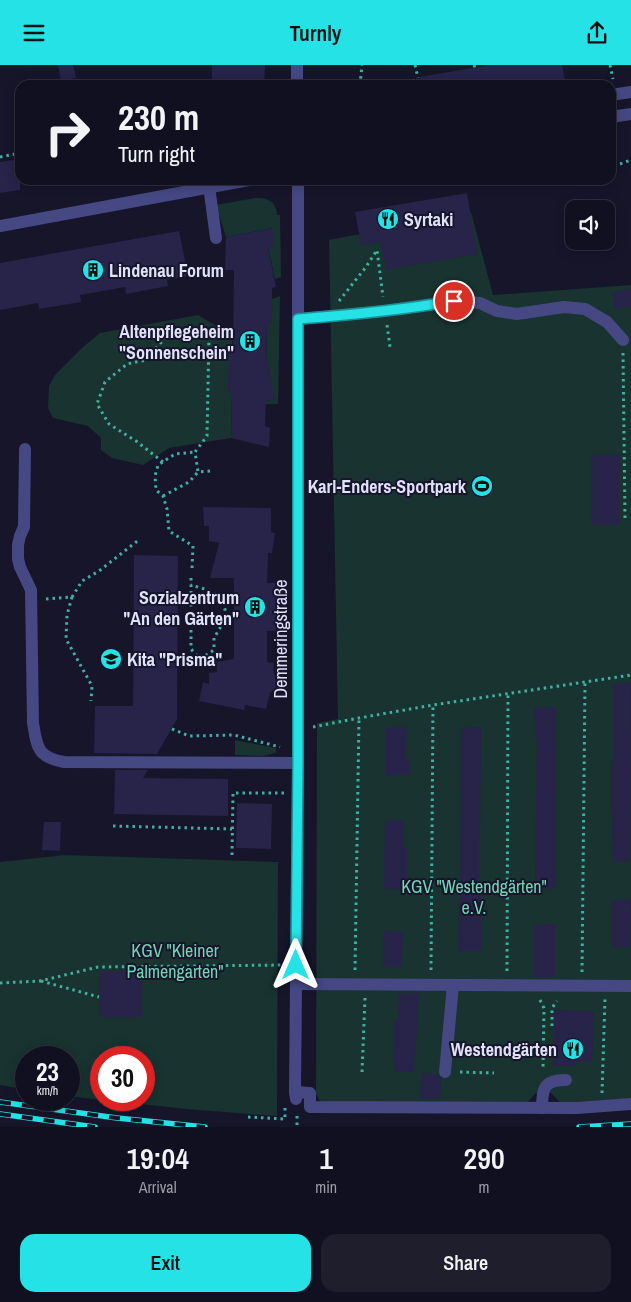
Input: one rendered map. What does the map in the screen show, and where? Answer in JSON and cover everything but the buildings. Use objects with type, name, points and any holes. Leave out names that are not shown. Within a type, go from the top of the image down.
[{"type":"street","points":[[297,65],[297,80]]},
{"type":"street","points":[[616,94],[631,92]]},
{"type":"street","points":[[616,116],[631,114]]},
{"type":"street","points":[[0,226],[216,185]]},
{"type":"street","name":"Demmeringstraße","points":[[296,1095],[298,185]]},
{"type":"street","points":[[209,186],[216,238]]},
{"type":"street","points":[[298,319],[386,311],[454,301],[480,303],[498,311],[517,314],[564,307],[585,309],[607,322],[623,340]]},
{"type":"street","points":[[26,449],[24,527],[18,545],[18,559],[31,590],[33,723],[36,743],[40,751],[47,757],[64,762],[298,763]]},
{"type":"street","points":[[296,984],[631,986]]},
{"type":"street","points":[[445,1072],[453,985]]},
{"type":"street","points":[[542,1108],[542,1093],[550,1082],[566,1080]]},
{"type":"street","points":[[296,1095],[310,1093],[310,1107],[577,1108],[631,1105]]},
{"type":"path","points":[[360,80],[362,65]]},
{"type":"path","points":[[415,65],[418,78]]},
{"type":"path","points":[[0,157],[15,154]]},
{"type":"path","points":[[620,164],[631,160]]},
{"type":"path","points":[[332,315],[338,302],[377,250],[390,347]]},
{"type":"path","points":[[163,462],[136,441],[109,424],[97,404],[106,382],[128,364],[146,360],[165,338],[187,329],[209,336],[233,336]]},
{"type":"path","points":[[198,472],[195,452],[207,436],[209,336]]},
{"type":"path","points":[[623,340],[625,518]]},
{"type":"path","points":[[192,568],[193,546],[169,531],[167,509],[163,496],[156,490],[155,476],[158,465],[175,454],[195,452]]},
{"type":"path","points":[[163,496],[189,482],[198,472],[210,471]]},
{"type":"path","points":[[91,701],[92,687],[66,639],[67,615],[72,597],[82,581],[99,571],[140,539]]},
{"type":"path","points":[[191,577],[191,585],[192,649],[200,659],[214,650],[214,638],[223,623],[225,609],[220,597],[208,590],[191,585]]},
{"type":"path","points":[[31,600],[72,597]]},
{"type":"path","points":[[298,727],[317,727],[433,705],[631,675]]},
{"type":"path","points":[[582,985],[584,683]]},
{"type":"path","points":[[507,985],[508,694]]},
{"type":"path","points":[[431,985],[433,705]]},
{"type":"path","points":[[359,718],[362,1072]]},
{"type":"path","points":[[172,729],[189,736],[234,735],[278,746]]},
{"type":"path","points":[[232,855],[234,793],[287,793]]},
{"type":"path","points":[[113,826],[232,829]]},
{"type":"path","points":[[0,983],[40,981],[98,967],[286,965]]},
{"type":"path","points":[[40,981],[99,997]]},
{"type":"path","points":[[533,985],[544,1008],[542,1093]]},
{"type":"path","points":[[543,1025],[552,1025],[552,1009],[567,985]]},
{"type":"path","points":[[602,1099],[606,986]]},
{"type":"path","points":[[445,1072],[494,1073]]},
{"type":"path","points":[[248,1117],[285,1119],[286,1092],[296,1095]]},
{"type":"green space","points":[[255,198],[271,201],[275,206],[277,215],[280,215],[281,277],[275,279],[268,247],[273,246],[273,228],[226,237],[216,205]]},
{"type":"green space","name":"KGV \"Westendgärten\" e.V.","points":[[471,212],[493,295],[631,285],[631,1099],[561,1103],[551,1093],[536,1093],[525,1105],[327,1104],[320,1101],[316,1094],[317,723],[338,719],[329,240]]},
{"type":"green space","points":[[280,296],[278,404],[266,404],[266,401],[274,399],[268,366],[266,366],[267,323],[272,323],[272,299]]},
{"type":"green space","points":[[198,315],[233,336],[228,393],[232,393],[231,438],[169,448],[143,465],[112,458],[101,450],[101,438],[88,426],[53,418],[48,408],[49,386],[55,375],[100,333]]},
{"type":"green space","points":[[235,740],[276,748],[276,753],[263,756],[235,755]]},
{"type":"green space","name":"KGV \"Kleiner Palmengarten\"","points":[[65,855],[278,862],[277,1116],[155,1106],[155,1046],[90,1046],[90,1099],[80,1097],[80,1046],[15,1046],[15,1088],[0,1085],[0,862]]},
{"type":"railway","points":[[0,1102],[117,1118],[205,1127]]},
{"type":"railway","points":[[0,1114],[95,1127]]},
{"type":"railway","points":[[579,1127],[631,1124]]},
{"type":"place","name":"Syrtaki","points":[[388,219]]},
{"type":"place","name":"Lindenau Forum","points":[[93,270]]},
{"type":"place","name":"Altenpflegeheim \"Sonnenschein\"","points":[[250,341]]},
{"type":"place","name":"Karl-Enders-Sportpark","points":[[482,486]]},
{"type":"place","name":"Sozialzentrum \"An den Gärten\"","points":[[255,607]]},
{"type":"place","name":"Kita \"Prisma\"","points":[[111,659]]},
{"type":"place","name":"Westendgärten","points":[[573,1049]]},
{"type":"route","points":[[296,965],[298,319],[386,311],[454,301]]}]
